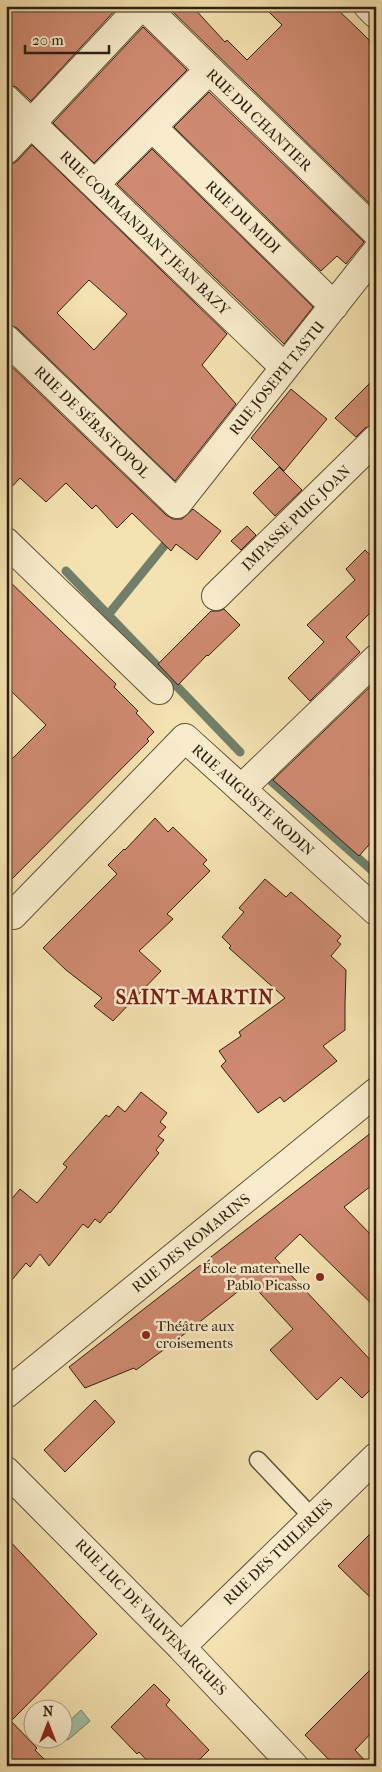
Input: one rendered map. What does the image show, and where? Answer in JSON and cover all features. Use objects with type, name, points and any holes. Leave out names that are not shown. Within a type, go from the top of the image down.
[{"type":"street","name":"RUE DU CHANTIER","points":[[142,6],[376,232]]},
{"type":"street","points":[[6,150],[142,6]]},
{"type":"street","points":[[368,6],[376,14]]},
{"type":"street","points":[[95,184],[209,70]]},
{"type":"street","name":"RUE COMMANDANT JEAN BAZY","points":[[6,99],[284,366]]},
{"type":"street","name":"RUE DU MIDI","points":[[152,127],[334,306]]},
{"type":"street","name":"RUE JOSEPH TASTU","points":[[177,504],[284,366],[376,252]]},
{"type":"street","name":"RUE DE SÉBASTOPOL","points":[[6,339],[177,504]]},
{"type":"street","name":"IMPASSE PUIG JOAN","points":[[216,596],[376,440]]},
{"type":"street","points":[[6,542],[159,690]]},
{"type":"street","points":[[241,789],[376,659]]},
{"type":"street","name":"RUE AUGUSTE RODIN","points":[[6,913],[13,915],[185,738],[376,911]]},
{"type":"street","name":"RUE DES ROMARINS","points":[[6,1394],[376,1092]]},
{"type":"street","name":"RUE DES TUILERIES","points":[[181,1647],[376,1457]]},
{"type":"street","name":"RUE LUC DE VAUVENARGUES","points":[[6,1470],[181,1647],[294,1766]]},
{"type":"lane","points":[[258,1460],[313,1518]]},
{"type":"shaded area","points":[[81,1710],[90,1721],[72,1737],[72,1718]]},
{"type":"building","points":[[6,6],[119,6],[31,101],[16,87],[6,84]]},
{"type":"building","points":[[167,6],[192,6],[225,42],[227,40],[247,60],[282,25],[263,6],[334,6],[361,32],[376,47],[376,210]]},
{"type":"building","points":[[143,27],[187,70],[94,163],[53,123]]},
{"type":"building","points":[[209,92],[364,242],[346,264],[337,256],[321,271],[174,127]]},
{"type":"building","points":[[32,145],[227,334],[202,365],[236,404],[175,481],[17,328],[6,324],[6,165],[11,165]],"holes":[[[89,280],[127,314],[94,350],[57,313]]]},
{"type":"building","points":[[152,149],[313,307],[284,344],[117,184]]},
{"type":"building","points":[[6,361],[166,515],[173,519],[182,519],[193,509],[221,531],[197,560],[176,544],[171,551],[132,513],[117,528],[96,505],[92,509],[66,483],[46,502],[20,478],[6,493]]},
{"type":"building","points":[[376,377],[376,424],[365,428],[356,437],[335,418]]},
{"type":"building","points":[[291,389],[327,419],[284,471],[251,438]]},
{"type":"building","points":[[279,467],[302,490],[275,516],[253,493]]},
{"type":"building","points":[[247,526],[256,535],[241,550],[231,541]]},
{"type":"building","points":[[365,550],[376,560],[376,607],[346,637],[360,652],[310,701],[288,678],[324,642],[307,625],[355,580],[346,569]]},
{"type":"building","points":[[6,578],[116,684],[114,687],[138,711],[136,713],[154,732],[147,739],[149,741],[6,885],[6,765],[46,725],[6,686]]},
{"type":"building","points":[[224,609],[240,625],[178,685],[158,664],[211,611]]},
{"type":"building","points":[[376,681],[376,837],[359,856],[273,780]]},
{"type":"building","points":[[155,818],[168,832],[173,827],[207,860],[203,864],[210,871],[167,914],[173,919],[139,951],[161,971],[113,1021],[94,1006],[102,998],[66,970],[43,948],[117,874],[108,865]]},
{"type":"building","points":[[265,879],[286,897],[291,892],[341,936],[337,941],[341,944],[331,956],[346,970],[345,1030],[323,1046],[337,1061],[284,1102],[280,1097],[258,1113],[221,1066],[226,1061],[219,1051],[241,1036],[239,1032],[285,998],[229,948],[231,946],[222,937],[244,912],[239,908]]},
{"type":"building","points":[[141,1092],[167,1113],[160,1122],[166,1127],[158,1136],[164,1140],[156,1150],[159,1153],[100,1223],[95,1219],[88,1228],[83,1224],[49,1266],[40,1254],[30,1267],[26,1263],[6,1287],[6,1206],[20,1189],[37,1203],[67,1167],[63,1164],[106,1115],[109,1117],[118,1106],[125,1112]]},
{"type":"building","points":[[376,1129],[376,1182],[344,1207],[376,1240],[376,1308],[300,1234],[275,1258],[376,1366],[376,1384],[362,1398],[341,1377],[317,1400],[270,1350],[293,1329],[250,1282],[136,1370],[134,1368],[85,1388],[69,1367]]},
{"type":"building","points":[[95,1400],[115,1422],[65,1472],[44,1450]]},
{"type":"building","points":[[376,1528],[376,1603],[338,1566]]},
{"type":"building","points":[[6,1537],[97,1634],[32,1700],[22,1700],[22,1710],[11,1721],[22,1732],[22,1750],[35,1750],[51,1766],[6,1766]]},
{"type":"building","points":[[376,1664],[376,1728],[355,1750],[370,1766],[335,1766],[305,1735]]},
{"type":"building","points":[[154,1684],[170,1700],[166,1705],[209,1750],[193,1766],[152,1766],[139,1752],[137,1754],[111,1727]]},
{"type":"waterway","points":[[108,615],[168,541]]},
{"type":"waterway","points":[[66,571],[240,752]]},
{"type":"waterway","points":[[271,781],[376,874]]},
{"type":"place","name":"École maternelle Pablo Picasso","points":[[320,1277]]},
{"type":"place","name":"Théâtre aux croisements","points":[[146,1335]]},
{"type":"district","name":"SAINT-MARTIN","points":[[195,997]]}]
